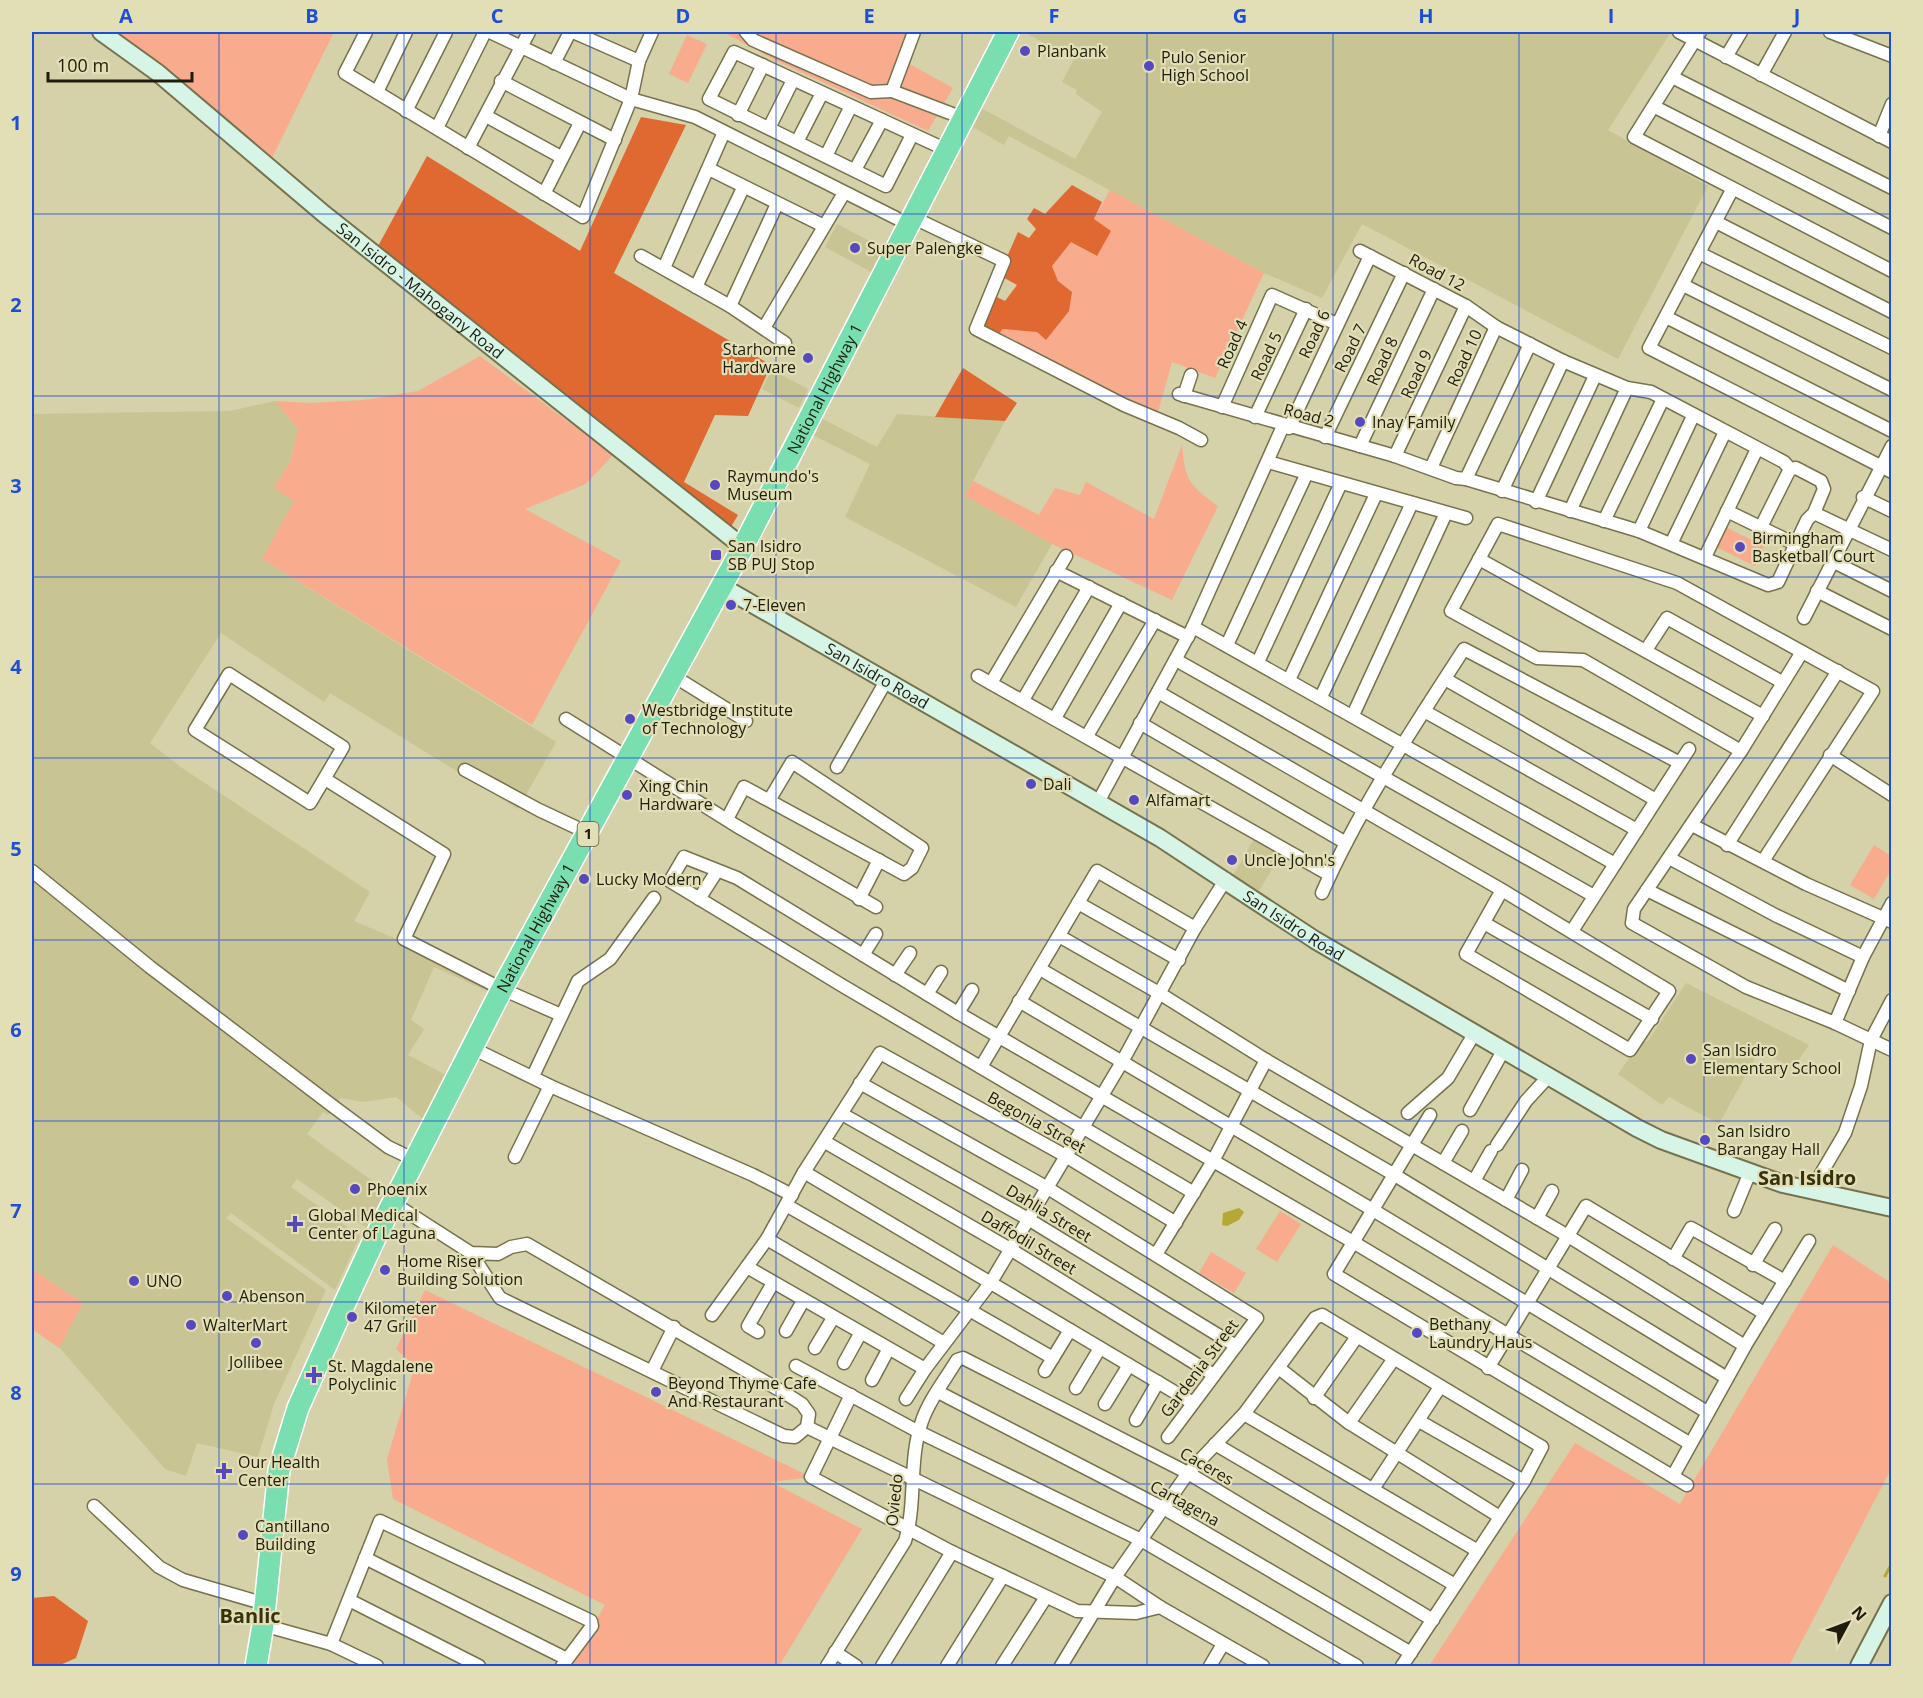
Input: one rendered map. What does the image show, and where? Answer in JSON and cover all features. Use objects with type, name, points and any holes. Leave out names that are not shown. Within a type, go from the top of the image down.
[{"type":"highway","name":"National Highway 1","points":[[256,1666],[263,1625],[279,1470],[286,1441],[298,1408],[332,1330],[393,1203],[502,989],[743,547],[1008,32]]},
{"type":"street","name":"San Isidro - Mahogany Road","points":[[101,32],[158,73],[324,214],[743,547]]},
{"type":"street","points":[[366,32],[345,73],[583,217],[631,99],[639,61],[652,32]]},
{"type":"street","points":[[377,92],[406,32]]},
{"type":"street","points":[[406,111],[446,32]]},
{"type":"street","points":[[437,128],[487,32],[631,99],[695,117],[844,193],[1004,261],[976,329],[1124,405],[1179,428],[1201,440]]},
{"type":"street","points":[[468,148],[486,116],[501,81],[529,32]]},
{"type":"street","points":[[554,63],[571,32],[639,61]]},
{"type":"street","points":[[746,32],[753,40],[861,90],[892,91],[963,118]]},
{"type":"street","points":[[892,91],[914,32]]},
{"type":"street","points":[[1679,32],[1698,36],[1726,57],[1892,142]]},
{"type":"street","points":[[1726,57],[1741,32]]},
{"type":"street","points":[[1761,75],[1785,32]]},
{"type":"street","points":[[1830,32],[1892,56]]},
{"type":"street","points":[[1698,36],[1674,78],[1634,137],[1732,190],[1892,271]]},
{"type":"street","points":[[912,135],[886,186],[709,99],[734,52],[947,150]]},
{"type":"street","points":[[738,115],[763,65]]},
{"type":"street","points":[[1674,78],[1892,188]]},
{"type":"street","points":[[769,128],[793,80]]},
{"type":"street","points":[[501,81],[615,140]]},
{"type":"street","points":[[797,142],[822,93]]},
{"type":"street","points":[[1879,136],[1892,104]]},
{"type":"street","points":[[826,156],[851,106]]},
{"type":"street","points":[[1655,107],[1892,228]]},
{"type":"street","points":[[486,116],[561,157]]},
{"type":"street","points":[[855,170],[882,120]]},
{"type":"street","points":[[544,194],[580,123]]},
{"type":"street","points":[[664,268],[724,132]]},
{"type":"street","points":[[709,169],[743,188],[824,226]]},
{"type":"street","points":[[696,287],[743,188]]},
{"type":"street","points":[[1732,190],[1649,348],[1886,470]]},
{"type":"street","points":[[764,328],[844,193]]},
{"type":"street","points":[[729,306],[777,204]]},
{"type":"street","points":[[1716,222],[1892,312]]},
{"type":"street","name":"Road 12","points":[[1365,253],[1466,306],[1496,327],[1563,361],[1627,388],[1640,388],[1784,462],[1790,469],[1796,468],[1824,483],[1824,489],[1814,513]]},
{"type":"street","name":"Road 6","points":[[1097,804],[1191,632],[1276,443],[1337,324],[1365,253]]},
{"type":"street","points":[[1699,253],[1892,348]]},
{"type":"street","points":[[641,256],[729,306],[785,343]]},
{"type":"street","name":"Road 7","points":[[1325,437],[1404,273]]},
{"type":"street","points":[[1683,285],[1892,390]]},
{"type":"street","name":"Road 8","points":[[1360,446],[1434,289]]},
{"type":"street","name":"Road 4","points":[[1222,407],[1272,295],[1306,309]]},
{"type":"street","name":"Road 9","points":[[1395,456],[1466,306]]},
{"type":"street","points":[[1306,309],[1337,324]]},
{"type":"street","name":"Road 5","points":[[1255,417],[1306,309]]},
{"type":"street","points":[[1666,317],[1892,431]]},
{"type":"street","name":"Road 10","points":[[1431,468],[1496,327]]},
{"type":"street","points":[[1466,479],[1530,344]]},
{"type":"street","points":[[1502,491],[1563,361]]},
{"type":"street","name":"Road 2","points":[[1191,375],[1181,395],[1286,427],[1395,456],[1456,478],[1466,479],[1536,502],[1639,531],[1772,585],[1778,582],[1795,544]]},
{"type":"street","points":[[1536,502],[1595,376]]},
{"type":"street","points":[[1570,511],[1627,388]]},
{"type":"street","points":[[1604,521],[1663,399]]},
{"type":"street","points":[[1639,531],[1693,416]]},
{"type":"street","points":[[1671,544],[1725,432]]},
{"type":"street","points":[[1804,618],[1863,497],[1886,470],[1892,446]]},
{"type":"street","points":[[1705,557],[1757,449]]},
{"type":"street","points":[[1268,462],[1466,518]]},
{"type":"street","points":[[1761,527],[1790,469]]},
{"type":"street","points":[[1227,645],[1307,473]]},
{"type":"street","points":[[1258,662],[1341,483]]},
{"type":"street","points":[[1289,680],[1376,494]]},
{"type":"street","points":[[1863,497],[1892,511]]},
{"type":"street","points":[[1321,697],[1412,503]]},
{"type":"street","points":[[1726,511],[1795,544],[1814,513],[1892,550]]},
{"type":"street","points":[[1353,714],[1446,513]]},
{"type":"street","points":[[1741,751],[1583,660],[1537,658],[1451,611],[1498,524],[1677,583],[1873,690],[1763,861]]},
{"type":"street","points":[[991,683],[1066,556]]},
{"type":"street","points":[[1479,559],[1763,716]]},
{"type":"street","points":[[1832,561],[1892,591]]},
{"type":"street","points":[[1056,571],[1155,620],[1227,645],[1353,714],[1615,864]]},
{"type":"street","name":"San Isidro Road","points":[[721,586],[1097,804],[1160,838],[1226,879],[1315,940],[1503,1051],[1661,1140],[1783,1184],[1892,1208]]},
{"type":"street","points":[[1023,700],[1089,587]]},
{"type":"street","points":[[1817,591],[1892,629]]},
{"type":"street","points":[[1055,718],[1121,603]]},
{"type":"street","points":[[1646,650],[1667,618],[1782,682]]},
{"type":"street","points":[[1087,736],[1155,620]]},
{"type":"street","points":[[1322,893],[1346,843],[1403,744],[1464,649],[1680,763]]},
{"type":"street","points":[[1802,652],[1741,751],[1634,909],[1632,923],[1746,987],[1835,1023],[1892,1050]]},
{"type":"street","points":[[1176,660],[1594,896]]},
{"type":"street","points":[[1727,845],[1838,671]]},
{"type":"street","points":[[229,674],[343,747],[325,778],[310,803],[195,730],[229,674]]},
{"type":"street","points":[[672,675],[746,721]]},
{"type":"street","points":[[978,676],[1330,875]]},
{"type":"street","points":[[1445,679],[1656,800]]},
{"type":"street","points":[[837,767],[886,681]]},
{"type":"street","points":[[1158,692],[1502,890],[1669,991],[1630,1050],[1466,954],[1502,890]]},
{"type":"street","points":[[1424,711],[1637,830]]},
{"type":"street","points":[[566,719],[727,819],[876,907]]},
{"type":"street","points":[[1140,723],[1346,843]]},
{"type":"street","points":[[1572,931],[1689,749]]},
{"type":"street","points":[[1830,755],[1892,795]]},
{"type":"street","points":[[727,819],[744,787],[770,799],[904,874],[912,868],[922,848],[792,762],[770,799]]},
{"type":"street","points":[[465,770],[539,810],[588,832]]},
{"type":"street","points":[[325,778],[444,854],[404,939],[502,989],[561,1015]]},
{"type":"street","points":[[1692,825],[1727,845],[1888,921]]},
{"type":"street","points":[[1194,1193],[1081,1128],[670,881],[684,857],[737,878],[958,1013],[1353,1242],[1689,1443]]},
{"type":"street","points":[[1670,858],[1775,915],[1863,957]]},
{"type":"street","points":[[859,899],[879,861]]},
{"type":"street","points":[[32,871],[150,967],[388,1148],[415,1160]]},
{"type":"street","points":[[699,899],[717,871]]},
{"type":"street","points":[[981,1067],[1097,871],[1195,928]]},
{"type":"street","points":[[906,1399],[925,1369],[991,1282],[1064,1155],[1122,1062],[1195,928],[1226,879]]},
{"type":"street","points":[[1647,890],[1849,991]]},
{"type":"street","points":[[533,1076],[578,981],[610,959],[654,898]]},
{"type":"street","points":[[1078,903],[1179,960]]},
{"type":"street","points":[[1835,1023],[1863,957],[1888,921],[1892,903]]},
{"type":"street","points":[[1484,923],[1652,1019]]},
{"type":"street","points":[[863,956],[876,934]]},
{"type":"street","points":[[1059,936],[1568,1236],[1745,1346]]},
{"type":"street","points":[[895,975],[910,953]]},
{"type":"street","points":[[1040,969],[1393,1174],[1727,1378]]},
{"type":"street","points":[[927,994],[941,972]]},
{"type":"street","points":[[958,1013],[972,990]]},
{"type":"street","points":[[1812,1189],[1845,1133],[1861,1086],[1871,1040],[1892,1000]]},
{"type":"street","points":[[1018,1001],[1528,1302],[1707,1412]]},
{"type":"street","points":[[1408,1113],[1448,1078],[1474,1034]]},
{"type":"street","points":[[472,1048],[550,1086],[753,1175],[968,1312],[1053,1358]]},
{"type":"street","points":[[1470,1110],[1503,1051]]},
{"type":"street","name":"Begonia Street","points":[[860,1083],[880,1053],[1064,1155],[1176,1223]]},
{"type":"street","points":[[712,1315],[767,1239],[804,1173],[825,1143],[860,1083],[1046,1187],[1157,1253],[1213,1161],[1266,1060]]},
{"type":"street","points":[[1474,1181],[1526,1101],[1548,1077]]},
{"type":"street","points":[[515,1157],[550,1086]]},
{"type":"street","name":"Dahlia Street","points":[[842,1114],[1028,1219],[1236,1346]]},
{"type":"street","points":[[1430,1114],[1334,1274],[1687,1485]]},
{"type":"street","points":[[1443,1162],[1462,1131]]},
{"type":"street","name":"Daffodil Street","points":[[825,1143],[1010,1249],[1214,1375]]},
{"type":"street","points":[[1506,1200],[1522,1170]]},
{"type":"street","points":[[804,1173],[1193,1403]]},
{"type":"street","points":[[1734,1211],[1750,1173]]},
{"type":"street","points":[[1537,1218],[1552,1191]]},
{"type":"street","points":[[393,1203],[471,1253],[488,1276],[500,1298],[784,1436],[795,1437],[807,1427],[808,1414],[802,1404],[674,1327],[527,1244],[511,1247],[498,1254],[471,1253]]},
{"type":"street","points":[[1488,1368],[1586,1206],[1764,1313]]},
{"type":"street","points":[[1673,1259],[1691,1228],[1785,1281]]},
{"type":"street","points":[[1753,1265],[1774,1229]]},
{"type":"street","points":[[767,1239],[944,1343]]},
{"type":"street","points":[[1673,1476],[1689,1443],[1764,1313],[1809,1241]]},
{"type":"street","name":"Gardenia Street","points":[[1157,1253],[1257,1318],[1168,1437]]},
{"type":"street","points":[[488,1276],[498,1254]]},
{"type":"street","points":[[747,1267],[888,1350],[925,1369]]},
{"type":"street","points":[[758,1332],[748,1326],[773,1283]]},
{"type":"street","points":[[786,1331],[803,1301]]},
{"type":"street","points":[[1061,1666],[1115,1577],[1165,1509],[1188,1473],[1244,1414],[1280,1369],[1315,1318],[1322,1315],[1356,1338],[1542,1447],[1524,1481],[1402,1666]]},
{"type":"street","points":[[815,1348],[833,1318]]},
{"type":"street","points":[[652,1371],[674,1327]]},
{"type":"street","points":[[1045,1371],[1070,1330]]},
{"type":"street","points":[[844,1364],[861,1334]]},
{"type":"street","points":[[1314,1398],[1356,1338]]},
{"type":"street","points":[[1076,1388],[1101,1348]]},
{"type":"street","points":[[872,1380],[888,1350]]},
{"type":"street","name":"Caceres","points":[[957,1360],[963,1358],[1188,1473],[1433,1620]]},
{"type":"street","name":"Oviedo","points":[[827,1666],[905,1541],[909,1528],[912,1478],[922,1420],[957,1360]]},
{"type":"street","points":[[1349,1423],[1393,1360]]},
{"type":"street","points":[[1105,1404],[1129,1365]]},
{"type":"street","points":[[796,1366],[919,1432],[1141,1540],[1357,1666]]},
{"type":"street","points":[[1280,1369],[1314,1398],[1349,1423],[1500,1517]]},
{"type":"street","points":[[1136,1420],[1158,1382]]},
{"type":"street","points":[[1373,1489],[1440,1387]]},
{"type":"street","name":"Cartagena","points":[[938,1392],[1165,1509],[1411,1653]]},
{"type":"street","points":[[851,1395],[811,1478],[952,1552],[1077,1611],[1136,1613],[1160,1607]]},
{"type":"street","points":[[1244,1414],[1478,1551]]},
{"type":"street","points":[[1419,1421],[1524,1481]]},
{"type":"street","points":[[807,1427],[1115,1577],[1160,1607],[1263,1666]]},
{"type":"street","points":[[1215,1444],[1455,1586]]},
{"type":"street","points":[[94,1506],[159,1567],[183,1580],[265,1604]]},
{"type":"street","points":[[331,1644],[349,1600],[365,1558],[380,1521],[585,1617],[592,1624],[565,1663],[365,1558]]},
{"type":"street","points":[[882,1666],[952,1552]]},
{"type":"street","points":[[947,1666],[1003,1576]]},
{"type":"street","points":[[1002,1666],[1046,1597]]},
{"type":"street","points":[[349,1600],[479,1666]]},
{"type":"street","points":[[1859,1666],[1892,1603]]},
{"type":"street","points":[[263,1625],[331,1644],[376,1666]]},
{"type":"street","points":[[1210,1666],[1223,1644]]},
{"type":"street","points":[[835,1652],[856,1666]]},
{"type":"shaded area","points":[[116,32],[334,32],[270,162]]},
{"type":"shaded area","points":[[723,32],[921,32],[906,62],[953,88],[928,131],[775,60]]},
{"type":"shaded area","points":[[1024,32],[1671,32],[1608,130],[1708,186],[1618,359],[1362,224],[1322,298],[1264,273],[1009,136],[1004,145],[973,127],[981,108],[1075,159],[1102,112],[1076,94],[1077,90],[1062,82],[1074,59]]},
{"type":"shaded area","points":[[687,35],[707,44],[688,83],[669,74]]},
{"type":"shaded area","points":[[641,117],[686,125],[614,273],[771,365],[748,416],[715,415],[684,482],[738,515],[729,530],[377,248],[427,156],[580,251]]},
{"type":"shaded area","points":[[1072,185],[1102,202],[1094,219],[1111,231],[1097,256],[1071,242],[1052,266],[1058,281],[1072,292],[1069,311],[1046,340],[1037,332],[1002,329],[995,343],[970,331],[986,292],[1005,301],[1017,285],[999,275],[1018,232],[1029,238],[1036,229],[1027,219],[1034,208],[1045,214]]},
{"type":"shaded area","points":[[1110,190],[1264,273],[1215,378],[1172,362],[1156,419],[995,343],[1002,329],[1037,332],[1072,292],[1058,281],[1052,266],[1071,241],[1096,256],[1094,219]]},
{"type":"shaded area","name":"Super Palengke","points":[[837,224],[885,249],[873,273],[825,247]]},
{"type":"shaded area","points":[[480,356],[613,455],[586,484],[525,509],[621,561],[532,725],[262,559],[294,501],[274,488],[291,460],[298,429],[275,401],[310,403],[364,400],[418,391]]},
{"type":"shaded area","points":[[963,368],[1017,403],[1005,421],[935,417]]},
{"type":"shaded area","points":[[772,370],[808,389],[799,408],[762,389]]},
{"type":"shaded area","points":[[275,401],[298,429],[291,460],[274,488],[295,501],[262,559],[556,742],[518,809],[330,693],[324,702],[221,633],[150,743],[182,768],[370,892],[354,921],[441,958],[445,951],[496,978],[489,992],[434,967],[411,1020],[424,1029],[408,1055],[446,1075],[424,1120],[396,1097],[363,1102],[341,1098],[328,1115],[323,1112],[307,1134],[385,1190],[367,1228],[297,1179],[291,1187],[360,1236],[335,1290],[231,1213],[226,1218],[326,1290],[274,1404],[258,1457],[197,1443],[186,1476],[165,1469],[59,1347],[83,1303],[32,1269],[32,414],[230,411]]},
{"type":"shaded area","points":[[897,414],[1005,421],[965,496],[1052,544],[1016,607],[845,517],[870,464],[807,432],[817,416],[877,447]]},
{"type":"shaded area","points":[[1182,445],[1185,467],[1190,481],[1218,506],[1172,600],[1052,544],[965,496],[973,481],[1039,515],[1055,488],[1080,495],[1086,482],[1154,519]]},
{"type":"shaded area","name":"Birmingham Basketball Court","points":[[1725,527],[1764,546],[1755,566],[1716,547]]},
{"type":"shaded area","points":[[1257,834],[1283,850],[1259,891],[1233,876]]},
{"type":"shaded area","points":[[1874,845],[1891,856],[1891,870],[1874,899],[1850,885]]},
{"type":"shaded area","name":"San Isidro Elementary School","points":[[1686,983],[1809,1045],[1793,1068],[1759,1051],[1719,1124],[1669,1097],[1662,1105],[1618,1074],[1642,1040],[1648,1041]]},
{"type":"shaded area","points":[[1239,1208],[1244,1212],[1239,1220],[1227,1226],[1222,1225],[1223,1213]]},
{"type":"shaded area","points":[[1280,1211],[1301,1224],[1277,1262],[1256,1249]]},
{"type":"shaded area","points":[[1833,1245],[1891,1283],[1891,1469],[1789,1666],[1429,1666],[1575,1443],[1680,1504]]},
{"type":"shaded area","points":[[1211,1252],[1246,1273],[1234,1293],[1199,1273]]},
{"type":"shaded area","points":[[32,1269],[83,1303],[59,1348],[32,1329]]},
{"type":"shaded area","points":[[425,1290],[811,1477],[771,1482],[862,1529],[779,1666],[569,1666],[605,1605],[393,1499],[387,1459],[415,1366],[396,1349]]},
{"type":"shaded area","points":[[54,1596],[88,1621],[76,1658],[58,1666],[32,1666],[32,1598]]},
{"type":"waterway","points":[[1885,1576],[1892,1563]]},
{"type":"place","name":"Planbank","points":[[1025,51]]},
{"type":"place","name":"Pulo Senior High School","points":[[1149,66]]},
{"type":"place","name":"Super Palengke","points":[[855,248]]},
{"type":"place","name":"Starhome Hardware","points":[[808,358]]},
{"type":"place","name":"Inay Family","points":[[1360,422]]},
{"type":"place","name":"Raymundo's Museum","points":[[715,485]]},
{"type":"place","name":"Birmingham Basketball Court","points":[[1740,547]]},
{"type":"place","name":"San Isidro SB PUJ Stop","points":[[716,555]]},
{"type":"place","name":"7-Eleven","points":[[731,605]]},
{"type":"place","name":"Westbridge Institute of Technology","points":[[630,719]]},
{"type":"place","name":"Dali","points":[[1031,784]]},
{"type":"place","name":"Xing Chin Hardware","points":[[627,795]]},
{"type":"place","name":"Alfamart","points":[[1134,800]]},
{"type":"place","name":"Uncle John's","points":[[1232,860]]},
{"type":"place","name":"Lucky Modern","points":[[584,879]]},
{"type":"place","name":"San Isidro Elementary School","points":[[1691,1059]]},
{"type":"place","name":"San Isidro Barangay Hall","points":[[1705,1140]]},
{"type":"place","name":"Phoenix","points":[[355,1189]]},
{"type":"place","name":"Global Medical Center of Laguna","points":[[295,1224]]},
{"type":"place","name":"Home Riser Building Solution","points":[[385,1270]]},
{"type":"place","name":"UNO","points":[[134,1281]]},
{"type":"place","name":"Abenson","points":[[227,1296]]},
{"type":"place","name":"Kilometer 47 Grill","points":[[352,1317]]},
{"type":"place","name":"WalterMart","points":[[191,1325]]},
{"type":"place","name":"Bethany Laundry Haus","points":[[1417,1333]]},
{"type":"place","name":"Jollibee","points":[[256,1343]]},
{"type":"place","name":"St. Magdalene Polyclinic","points":[[314,1375]]},
{"type":"place","name":"Beyond Thyme Cafe And Restaurant","points":[[656,1392]]},
{"type":"place","name":"Our Health Center","points":[[224,1471]]},
{"type":"place","name":"Cantillano Building","points":[[243,1535]]},
{"type":"district","name":"San Isidro","points":[[1807,1178]]},
{"type":"district","name":"Banlic","points":[[250,1616]]}]
